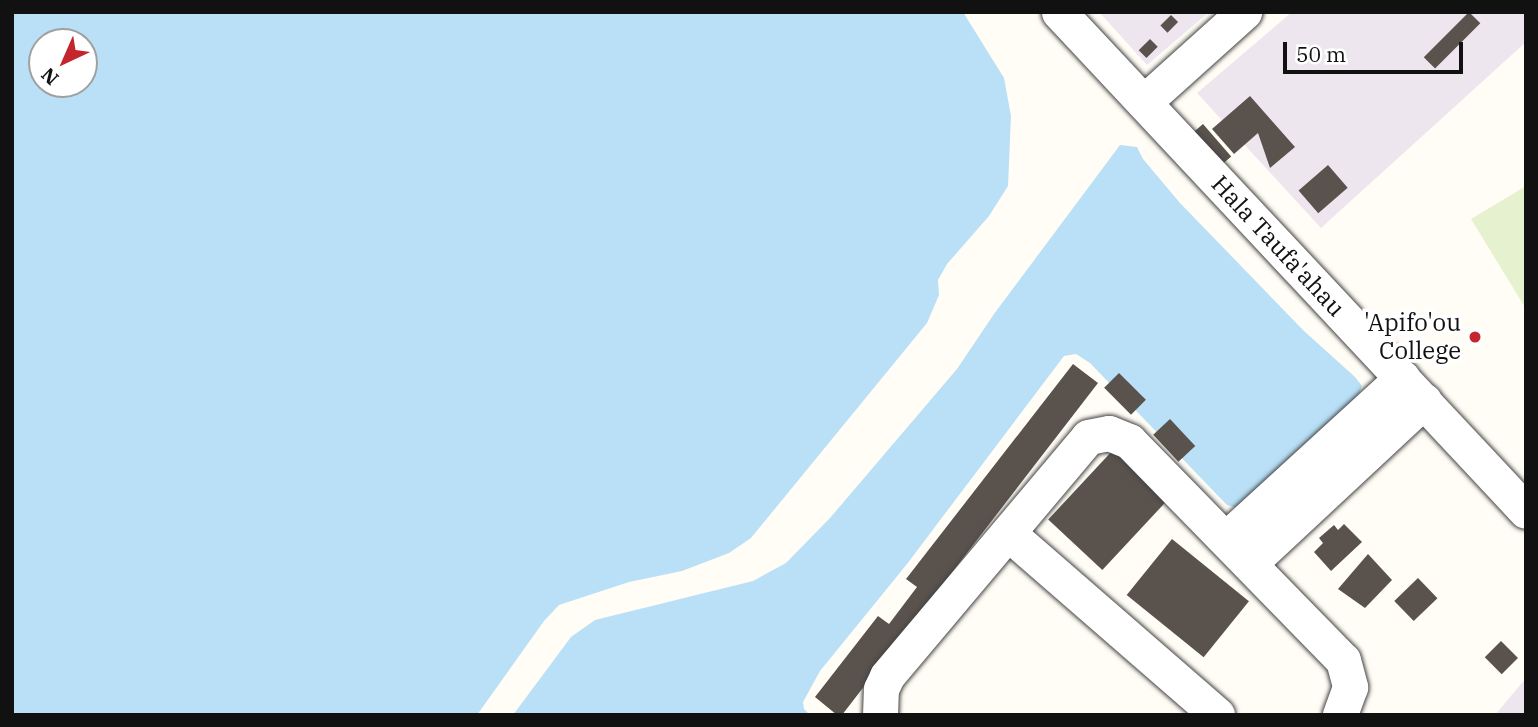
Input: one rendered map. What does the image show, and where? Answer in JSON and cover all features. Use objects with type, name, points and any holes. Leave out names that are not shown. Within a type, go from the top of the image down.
[{"type":"street","name":"Hala Taufa'ahau","points":[[1059,12],[1526,511]]},
{"type":"street","points":[[1144,102],[1244,12]]},
{"type":"street","points":[[1238,551],[1413,390]]},
{"type":"street","points":[[880,715],[881,689],[887,676],[1088,437],[1109,433],[1129,441],[1343,660],[1350,687],[1340,715]]},
{"type":"street","points":[[1008,533],[1217,715]]},
{"type":"shaded area","points":[[1099,12],[1209,12],[1147,65]]},
{"type":"shaded area","points":[[1292,12],[1526,12],[1526,42],[1321,228],[1197,93]]},
{"type":"shaded area","points":[[1526,678],[1526,715],[1495,715]]},
{"type":"green space","points":[[1526,186],[1526,309],[1471,219]]},
{"type":"water","points":[[12,12],[963,12],[1004,78],[1011,116],[1008,186],[989,216],[947,264],[938,280],[939,295],[927,323],[751,538],[729,553],[682,571],[629,582],[559,605],[544,621],[477,715],[12,715]]},
{"type":"water","points":[[1120,145],[1137,147],[1143,159],[1180,203],[1304,331],[1355,377],[1362,386],[1358,397],[1237,508],[1227,505],[1090,363],[1076,354],[1064,356],[907,564],[820,671],[803,702],[804,709],[810,715],[513,715],[571,637],[595,620],[753,581],[786,563],[830,518],[957,369],[994,314]]},
{"type":"building","points":[[1469,12],[1480,23],[1435,69],[1424,57]]},
{"type":"building","points":[[1171,15],[1178,22],[1167,33],[1160,26]]},
{"type":"building","points":[[1150,39],[1158,47],[1146,58],[1139,50]]},
{"type":"building","points":[[1250,96],[1295,147],[1270,168],[1258,133],[1234,154],[1212,129]]},
{"type":"building","points":[[1203,124],[1231,156],[1216,170],[1188,137]]},
{"type":"building","points":[[1328,165],[1348,188],[1318,213],[1299,191]]},
{"type":"building","points":[[1073,364],[1098,383],[842,715],[837,715],[815,697],[878,616],[889,624],[917,587],[906,579]]},
{"type":"building","points":[[1119,373],[1146,400],[1131,415],[1104,388]]},
{"type":"building","points":[[1170,419],[1195,446],[1178,462],[1153,435]]},
{"type":"building","points":[[1113,450],[1167,500],[1102,570],[1048,519]]},
{"type":"building","points":[[1344,524],[1362,542],[1331,571],[1314,552],[1323,543],[1319,538],[1334,525],[1338,530]]},
{"type":"building","points":[[1172,539],[1249,601],[1204,657],[1127,595]]},
{"type":"building","points":[[1368,554],[1392,580],[1365,608],[1338,589]]},
{"type":"building","points":[[1418,578],[1437,598],[1414,621],[1394,601]]},
{"type":"building","points":[[1501,641],[1518,658],[1502,674],[1485,657]]},
{"type":"place","name":"'Apifo'ou College","points":[[1475,337]]}]
